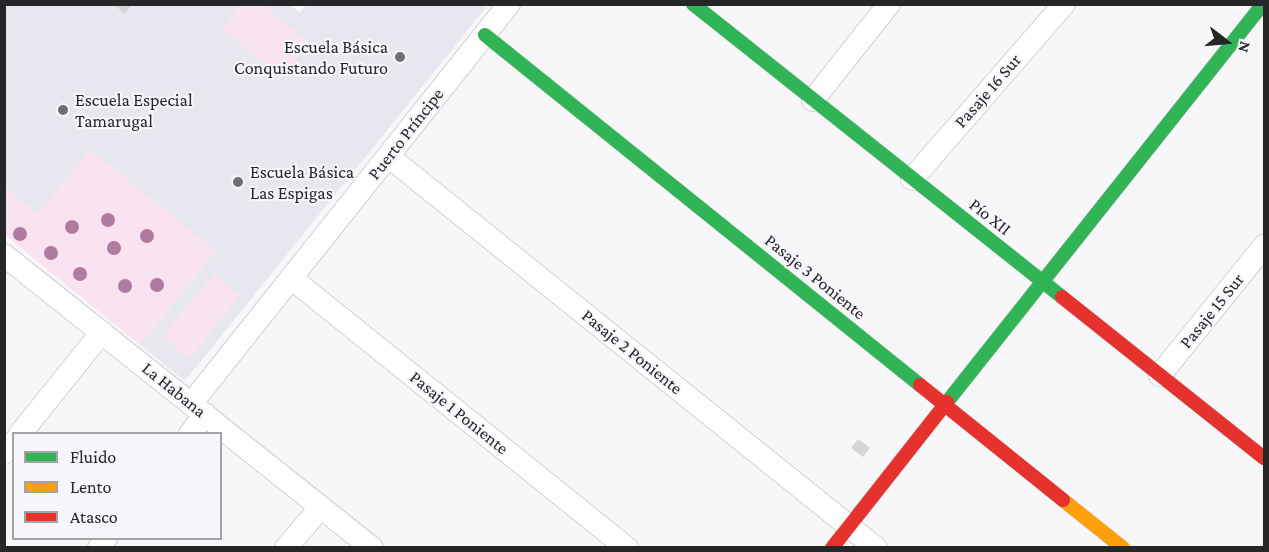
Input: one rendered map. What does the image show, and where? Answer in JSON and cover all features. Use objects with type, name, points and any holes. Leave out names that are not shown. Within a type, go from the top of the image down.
[{"type":"street","name":"Puerto Príncipe","points":[[191,432],[198,409],[291,278],[509,4]]},
{"type":"street","points":[[813,100],[889,4]]},
{"type":"street","name":"Pasaje 16 Sur","points":[[912,179],[1064,4]]},
{"type":"street","points":[[832,548],[1263,4]]},
{"type":"street","name":"Pío XII","points":[[699,6],[813,100],[1264,458]]},
{"type":"street","name":"Pasaje 3 Poniente","points":[[485,35],[1123,548]]},
{"type":"street","name":"Pasaje 2 Poniente","points":[[388,156],[876,548]]},
{"type":"street","name":"Pasaje 15 Sur","points":[[1160,375],[1264,246]]},
{"type":"street","name":"La Habana","points":[[4,255],[372,548]]},
{"type":"street","name":"Pasaje 1 Poniente","points":[[291,278],[627,548]]},
{"type":"street","points":[[22,432],[102,332]]},
{"type":"street","points":[[286,548],[321,507]]},
{"type":"shaded area","points":[[242,4],[263,5],[310,43],[281,78],[222,29]]},
{"type":"shaded area","points":[[289,4],[300,13],[307,4],[488,5],[185,381],[140,345],[216,251],[38,214],[5,188],[4,5]]},
{"type":"shaded area","points":[[90,149],[216,251],[140,345],[5,235],[5,188],[38,214]]},
{"type":"shaded area","points":[[214,273],[240,295],[189,359],[162,337]]},
{"type":"building","points":[[113,4],[132,4],[125,14]]},
{"type":"building","points":[[858,439],[870,448],[863,457],[851,448]]},
{"type":"traffic: fast","points":[[693,4],[1062,297]]},
{"type":"traffic: fast","points":[[947,402],[1263,4]]},
{"type":"traffic: fast","points":[[485,35],[920,385]]},
{"type":"traffic: slow","points":[[1063,500],[1123,548]]},
{"type":"traffic: jam","points":[[1062,297],[1264,458]]},
{"type":"traffic: jam","points":[[920,385],[1063,500]]},
{"type":"traffic: jam","points":[[832,548],[947,402]]},
{"type":"place","name":"Escuela Básica Conquistando Futuro","points":[[400,57]]},
{"type":"place","name":"Escuela Especial Tamarugal","points":[[63,110]]},
{"type":"place","name":"Escuela Básica Las Espigas","points":[[238,182]]}]
